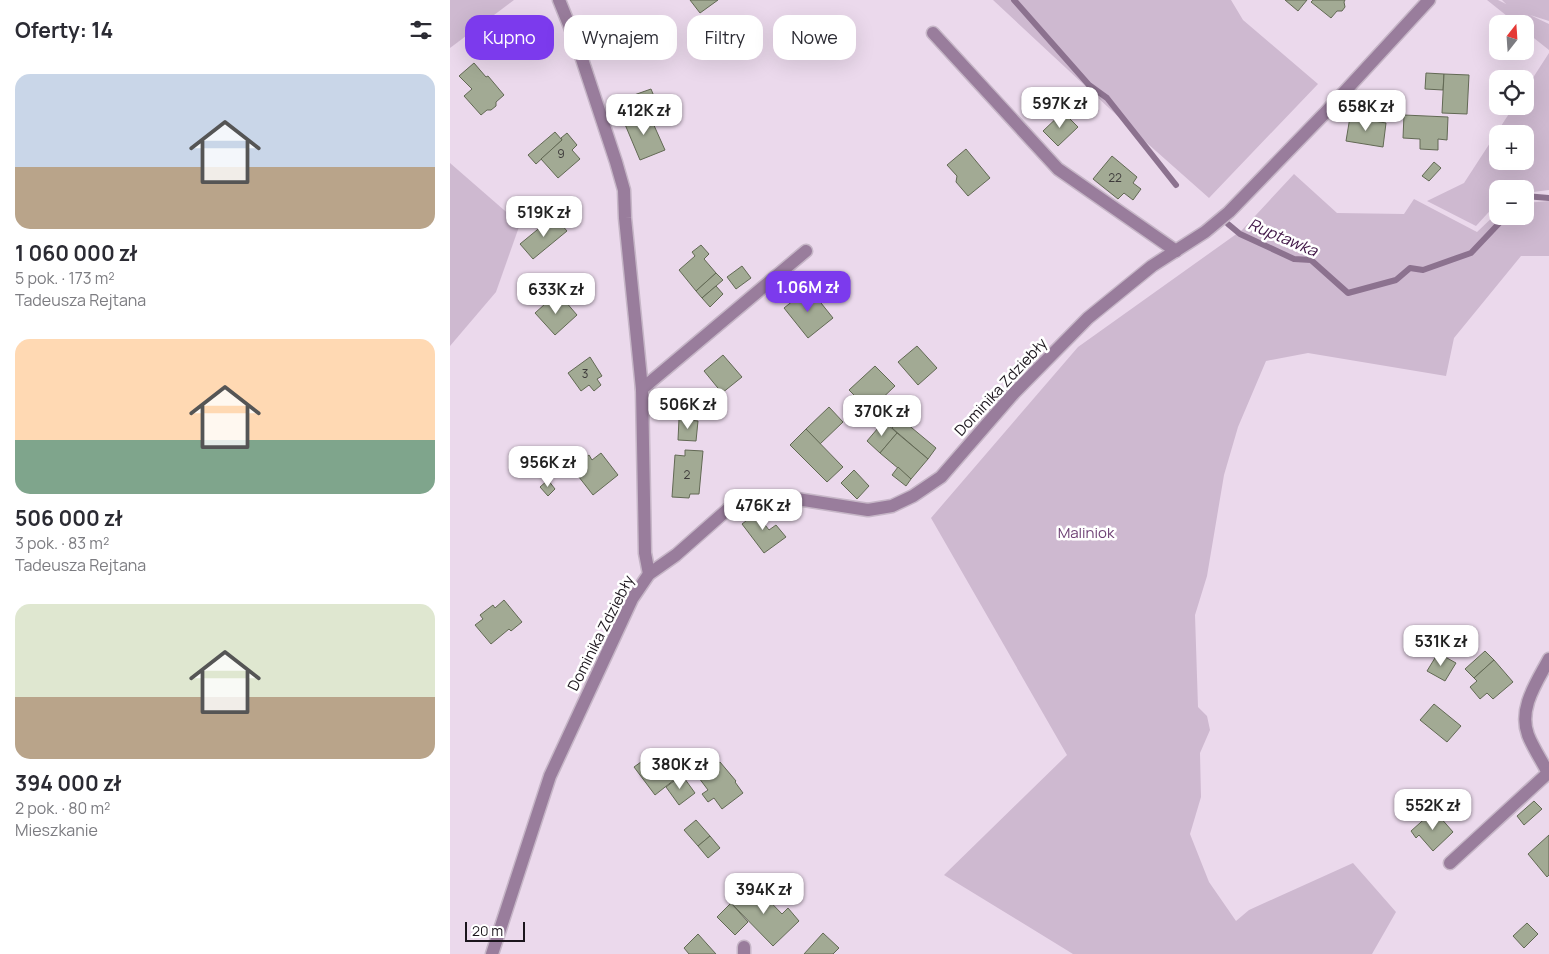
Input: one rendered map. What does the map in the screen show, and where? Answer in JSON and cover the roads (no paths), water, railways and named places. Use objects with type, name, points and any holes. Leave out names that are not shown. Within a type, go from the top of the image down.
[{"type":"street","points":[[559,0],[578,47],[624,190],[625,218],[642,389],[645,553],[649,574]]},
{"type":"street","name":"Dominika Zdziebły","points":[[492,954],[550,776],[632,599],[649,574],[676,555],[727,510],[748,497],[784,497],[868,510],[892,506],[913,496],[941,477],[1014,393],[1088,318],[1152,266],[1205,232],[1229,212],[1324,114],[1429,0]]},
{"type":"street","points":[[933,32],[1058,169],[1176,250]]},
{"type":"street","points":[[642,389],[806,251]]},
{"type":"street","points":[[1450,863],[1549,774],[1528,736],[1524,718],[1529,698],[1549,659]]},
{"type":"waterway","name":"Ruptawka","points":[[1014,0],[1089,85],[1107,98],[1176,185]]},
{"type":"waterway","name":"Ruptawka","points":[[1534,197],[1549,198]]},
{"type":"waterway","name":"Ruptawka","points":[[1228,224],[1240,234],[1294,259],[1311,260],[1348,293],[1396,280],[1410,268],[1423,270],[1471,253],[1497,225]]},
{"type":"park label","name":"Maliniok","points":[[1086,533]]}]
